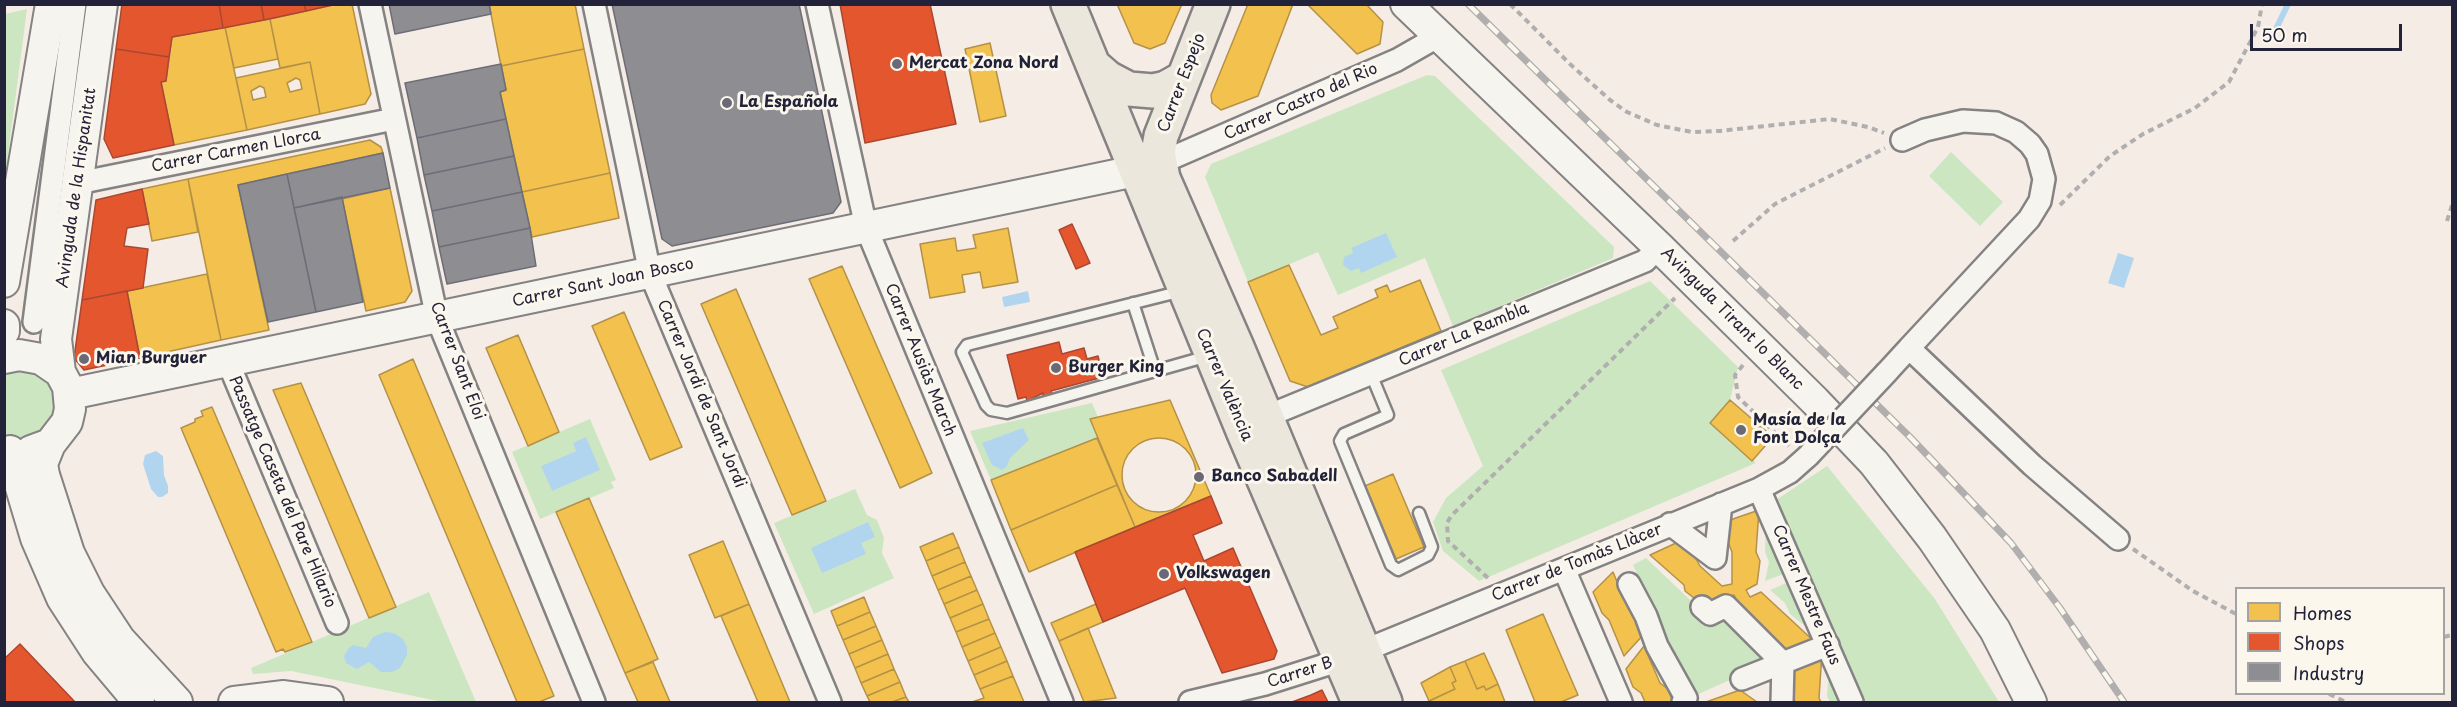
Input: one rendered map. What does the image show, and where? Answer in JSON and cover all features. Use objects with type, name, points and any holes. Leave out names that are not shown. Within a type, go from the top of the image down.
[{"type":"main road","name":"Carrer València","points":[[1068,4],[1093,65],[1148,167],[1185,290],[1212,355],[1352,655],[1385,702]]},
{"type":"main road","name":"Carrer Espejo","points":[[1148,167],[1158,153],[1161,136],[1182,79],[1213,4]]},
{"type":"main road","points":[[1093,65],[1108,78],[1129,89],[1153,92],[1182,79]]},
{"type":"main road","name":"Carrer València","points":[[1148,167],[1163,178],[1265,417],[1352,655],[1359,702]]},
{"type":"street","points":[[4,282],[51,4]]},
{"type":"street","name":"Avinguda de la Hispanitat","points":[[34,322],[75,4]]},
{"type":"street","name":"Avinguda de la Hispanitat","points":[[50,444],[67,422],[65,383],[56,339],[102,4]]},
{"type":"street","name":"Carrer Sant Eloi","points":[[370,4],[437,318],[594,702]]},
{"type":"street","name":"Carrer Jordi de Sant Jordi","points":[[594,4],[650,273],[830,702]]},
{"type":"street","name":"Carrer Ausiàs March","points":[[817,4],[866,227],[1062,702]]},
{"type":"street","name":"Avinguda Tirant lo Blanc","points":[[1406,4],[1659,247],[1874,463],[1932,538],[1995,630],[2031,702]]},
{"type":"street","name":"Carrer Castro del Rio","points":[[1148,167],[1397,60],[1439,36]]},
{"type":"street","name":"Carrer Carmen Llorca","points":[[78,183],[394,119]]},
{"type":"street","name":"Carrer de Tomàs Llàcer","points":[[1352,655],[1759,489],[1790,472],[1806,458],[2029,219],[2040,201],[2044,179],[2037,154],[2016,132],[1996,123],[1963,121],[1925,130],[1902,140]]},
{"type":"street","name":"Carrer Sant Joan Bosco","points":[[65,383],[228,362],[1148,167]]},
{"type":"street","name":"Carrer La Rambla","points":[[1265,417],[1645,261],[1659,247]]},
{"type":"street","points":[[4,325],[4,331]]},
{"type":"street","points":[[1909,348],[2032,465],[2118,539]]},
{"type":"street","points":[[4,358],[19,355],[41,359],[65,383]]},
{"type":"street","name":"Passatge Caseta del Pare Hilario","points":[[228,362],[337,623]]},
{"type":"street","points":[[50,444],[24,453],[7,450],[36,538],[62,598],[97,652],[140,702]]},
{"type":"street","points":[[50,444],[42,464],[69,553],[89,593],[120,640],[177,702]]},
{"type":"street","name":"Carrer Mestre Faus","points":[[1759,489],[1852,702]]},
{"type":"street","points":[[1671,524],[1715,558],[1721,504]]},
{"type":"street","points":[[1564,569],[1621,702]]},
{"type":"street","points":[[1629,584],[1646,616],[1657,646],[1686,698],[1683,702]]},
{"type":"street","points":[[1702,608],[1710,614],[1730,603],[1783,663],[1780,702]]},
{"type":"street","points":[[1780,702],[1746,678],[1828,645]]},
{"type":"street","name":"Carrer B","points":[[1190,702],[1275,681],[1352,655]]},
{"type":"street","points":[[234,702],[284,696],[328,702]]},
{"type":"lane","points":[[1185,290],[967,345],[962,352],[986,405],[999,413],[1043,404],[1212,355]]},
{"type":"lane","points":[[1133,303],[1155,371]]},
{"type":"lane","points":[[1371,374],[1388,415],[1344,434],[1340,441],[1391,565],[1398,570],[1428,555],[1432,548],[1419,513]]},
{"type":"path","points":[[1510,4],[1610,100],[1627,112],[1657,125],[1692,132],[1830,119],[1868,127],[1902,140]]},
{"type":"path","points":[[2029,219],[2044,216],[2059,206],[2125,145],[2182,116],[2229,82],[2258,27],[2262,4]]},
{"type":"path","points":[[1733,241],[1775,204],[1902,140]]},
{"type":"path","points":[[2447,221],[2452,205]]},
{"type":"path","points":[[1499,595],[1492,581],[1453,548],[1448,541],[1447,523],[1456,509],[1680,293]]},
{"type":"path","points":[[1758,345],[1735,375],[1738,397],[1806,458]]},
{"type":"path","points":[[2118,539],[2193,591],[2235,613]]},
{"type":"green space","points":[[27,9],[6,170],[5,170],[5,14]]},
{"type":"green space","points":[[1427,75],[1435,76],[1614,247],[1613,258],[1453,326],[1425,258],[1338,295],[1318,252],[1248,282],[1205,177],[1211,164]]},
{"type":"green space","points":[[1951,152],[2003,202],[1980,226],[1929,176]]},
{"type":"green space","points":[[1650,281],[1738,367],[1730,400],[1710,423],[1756,463],[1479,581],[1443,551],[1433,522],[1446,498],[1483,466],[1441,370]]},
{"type":"green space","points":[[19,367],[42,373],[57,391],[53,426],[21,442],[5,437],[4,372]]},
{"type":"green space","points":[[1092,403],[1098,417],[1090,420],[1097,438],[991,480],[970,431]]},
{"type":"green space","points":[[590,419],[616,480],[611,482],[614,488],[540,519],[512,452]],"holes":[[[576,451],[552,491],[542,466]]]},
{"type":"green space","points":[[1827,466],[1935,599],[1999,702],[1862,702],[1776,500]]},
{"type":"green space","points":[[855,489],[867,515],[877,520],[884,538],[882,553],[894,578],[814,614],[774,523]]},
{"type":"green space","points":[[1766,522],[1786,573],[1765,581],[1769,562],[1765,552]]},
{"type":"green space","points":[[1646,558],[1708,617],[1725,614],[1754,643],[1766,664],[1694,696],[1663,644],[1659,617],[1633,565]]},
{"type":"green space","points":[[1791,581],[1815,634],[1790,614],[1785,603],[1770,590]]},
{"type":"green space","points":[[429,592],[476,702],[443,702],[291,671],[253,674],[251,668]]},
{"type":"green space","points":[[1829,670],[1842,702],[1830,702],[1827,696]]},
{"type":"water","points":[[1386,233],[1397,257],[1361,273],[1359,268],[1351,271],[1343,265],[1344,257],[1353,253],[1351,248]]},
{"type":"water","points":[[2118,253],[2134,258],[2124,288],[2108,283]]},
{"type":"water","points":[[1028,291],[1030,302],[1004,307],[1002,297]]},
{"type":"water","points":[[1023,428],[1029,440],[1010,458],[1007,466],[1002,470],[992,465],[982,443]]},
{"type":"water","points":[[586,437],[600,470],[552,491],[541,466],[576,451],[573,443]]},
{"type":"water","points":[[156,451],[163,456],[164,475],[168,486],[168,493],[162,497],[158,497],[151,489],[143,464],[145,455]]},
{"type":"water","points":[[868,522],[875,537],[861,543],[866,554],[822,573],[811,548]]},
{"type":"water","points":[[385,632],[394,633],[403,639],[407,647],[407,655],[400,668],[392,672],[381,672],[369,662],[357,669],[346,663],[344,656],[353,645],[366,648],[373,637]]},
{"type":"building: Homes","points":[[337,4],[352,4],[371,94],[365,104],[320,114],[310,62],[280,68],[270,19]]},
{"type":"building: Homes","points":[[489,4],[575,4],[584,49],[501,66]]},
{"type":"building: Homes","points":[[1117,4],[1182,4],[1165,43],[1150,49],[1134,43]]},
{"type":"building: Homes","points":[[1248,4],[1293,4],[1258,96],[1221,110],[1212,103],[1211,95]]},
{"type":"building: Homes","points":[[1307,4],[1366,4],[1383,22],[1380,44],[1357,54]]},
{"type":"building: Homes","points":[[270,19],[278,59],[234,68],[225,27]]},
{"type":"building: Homes","points":[[225,27],[247,130],[174,145],[161,82],[166,81],[172,37]]},
{"type":"building: Homes","points":[[990,43],[1006,116],[980,122],[965,49]]},
{"type":"building: Homes","points":[[584,49],[610,173],[522,192],[500,92],[506,90],[501,66]]},
{"type":"building: Homes","points":[[310,62],[320,114],[247,130],[236,78]],"holes":[[[296,78],[300,80],[302,89],[290,92],[287,83]],[[260,86],[264,88],[266,97],[253,100],[251,91]]]},
{"type":"building: Homes","points":[[370,140],[381,147],[383,153],[238,185],[269,330],[221,340],[188,179]]},
{"type":"building: Homes","points":[[610,173],[619,218],[532,237],[522,192]]},
{"type":"building: Homes","points":[[188,179],[198,232],[152,241],[142,189]]},
{"type":"building: Homes","points":[[390,188],[412,291],[405,302],[366,311],[342,199]]},
{"type":"building: Homes","points":[[1008,228],[1018,282],[983,288],[980,272],[962,275],[965,292],[930,298],[920,244],[955,238],[957,251],[976,248],[973,235]]},
{"type":"building: Homes","points":[[1289,265],[1321,335],[1338,328],[1333,317],[1378,297],[1375,290],[1387,285],[1390,292],[1420,280],[1441,331],[1308,387],[1290,381],[1248,282]]},
{"type":"building: Homes","points":[[842,266],[932,473],[900,488],[809,279]]},
{"type":"building: Homes","points":[[207,274],[221,340],[140,358],[127,291]]},
{"type":"building: Homes","points":[[736,289],[826,501],[792,515],[701,304]]},
{"type":"building: Homes","points":[[624,312],[682,447],[650,460],[592,326]]},
{"type":"building: Homes","points":[[518,335],[559,432],[528,446],[486,348]]},
{"type":"building: Homes","points":[[413,359],[554,696],[539,702],[517,702],[379,375]]},
{"type":"building: Homes","points":[[301,383],[396,607],[369,618],[273,390]]},
{"type":"building: Homes","points":[[1170,400],[1211,496],[1135,527],[1090,419]]},
{"type":"building: Homes","name":"Masía de la Font Dolça","points":[[1730,400],[1773,437],[1752,461],[1710,423]]},
{"type":"building: Homes","points":[[212,407],[312,642],[285,652],[283,649],[276,652],[181,428],[195,422],[195,419],[203,416],[201,411]]},
{"type":"building: Homes","points":[[1097,438],[1117,485],[1011,530],[991,480]]},
{"type":"building: Homes","points":[[1159,438],[1180,444],[1190,454],[1196,475],[1190,496],[1180,506],[1159,512],[1138,506],[1128,496],[1122,475],[1128,454],[1138,444]]},
{"type":"building: Homes","points":[[1393,474],[1424,547],[1396,559],[1365,486]]},
{"type":"building: Homes","points":[[1117,485],[1135,527],[1029,572],[1011,530]]},
{"type":"building: Homes","points":[[589,498],[658,659],[625,673],[556,512]]},
{"type":"building: Homes","points":[[1759,510],[1756,552],[1760,561],[1757,584],[1746,590],[1750,597],[1761,592],[1816,643],[1789,657],[1732,605],[1738,603],[1734,595],[1708,609],[1685,591],[1684,585],[1650,555],[1676,543],[1695,557],[1700,566],[1722,586],[1732,584],[1732,552],[1728,542],[1730,520]]},
{"type":"building: Homes","points":[[953,533],[959,547],[926,561],[920,547]]},
{"type":"building: Homes","points":[[723,541],[749,604],[715,618],[689,555]]},
{"type":"building: Homes","points":[[959,547],[965,562],[932,576],[926,561]]},
{"type":"building: Homes","points":[[965,562],[971,576],[938,590],[932,576]]},
{"type":"building: Homes","points":[[1613,572],[1628,608],[1637,614],[1644,634],[1624,656],[1609,620],[1602,613],[1593,592]]},
{"type":"building: Homes","points":[[971,576],[977,590],[944,604],[938,590]]},
{"type":"building: Homes","points":[[977,590],[983,604],[950,618],[944,604]]},
{"type":"building: Homes","points":[[864,597],[870,612],[837,626],[831,611]]},
{"type":"building: Homes","points":[[749,604],[790,702],[758,702],[721,616]]},
{"type":"building: Homes","points":[[983,604],[989,619],[956,632],[950,618]]},
{"type":"building: Homes","points":[[1096,604],[1103,622],[1059,641],[1051,623]]},
{"type":"building: Homes","points":[[870,612],[876,626],[843,640],[837,626]]},
{"type":"building: Homes","points":[[1543,614],[1578,695],[1561,702],[1535,702],[1506,630]]},
{"type":"building: Homes","points":[[989,619],[995,633],[962,647],[956,632]]},
{"type":"building: Homes","points":[[876,626],[882,640],[849,654],[843,640]]},
{"type":"building: Homes","points":[[1088,628],[1116,698],[1084,702],[1059,641]]},
{"type":"building: Homes","points":[[995,633],[1001,647],[968,661],[962,647]]},
{"type":"building: Homes","points":[[882,640],[888,654],[855,668],[849,654]]},
{"type":"building: Homes","points":[[1644,646],[1660,683],[1668,689],[1673,702],[1645,702],[1641,693],[1633,687],[1626,669]]},
{"type":"building: Homes","points":[[1001,647],[1007,661],[974,675],[968,661]]},
{"type":"building: Homes","points":[[1484,653],[1498,684],[1486,690],[1484,686],[1477,689],[1465,661]]},
{"type":"building: Homes","points":[[1822,653],[1819,698],[1821,702],[1795,702],[1791,689],[1794,664]]},
{"type":"building: Homes","points":[[888,654],[894,669],[861,683],[855,668]]},
{"type":"building: Homes","points":[[1007,661],[1013,676],[980,689],[974,675]]},
{"type":"building: Homes","points":[[1465,661],[1477,689],[1484,686],[1486,690],[1498,684],[1505,702],[1427,702],[1455,689],[1452,683],[1456,681],[1450,667]]},
{"type":"building: Homes","points":[[653,662],[670,702],[638,702],[625,673]]},
{"type":"building: Homes","points":[[1450,667],[1456,681],[1452,683],[1455,689],[1429,701],[1421,683]]},
{"type":"building: Homes","points":[[894,669],[900,682],[867,696],[861,683]]},
{"type":"building: Homes","points":[[1013,676],[1024,702],[972,702],[984,698],[980,689]]},
{"type":"building: Homes","points":[[900,682],[906,697],[892,702],[870,702],[867,696]]},
{"type":"building: Homes","points":[[1740,690],[1757,702],[1706,702]]},
{"type":"building: Homes","points":[[906,697],[909,702],[892,702]]},
{"type":"building: Shops","points":[[122,4],[219,4],[223,28],[172,37],[169,57],[116,49]]},
{"type":"building: Shops","points":[[219,4],[261,4],[264,20],[223,28]]},
{"type":"building: Shops","points":[[261,4],[304,4],[306,11],[264,20]]},
{"type":"building: Shops","points":[[304,4],[337,4],[306,11]]},
{"type":"building: Shops","name":"Mercat Zona Nord","points":[[840,4],[930,4],[956,124],[865,143]]},
{"type":"building: Shops","points":[[116,49],[169,57],[166,81],[161,82],[174,145],[113,158],[104,139]]},
{"type":"building: Shops","points":[[142,189],[149,224],[127,228],[124,246],[148,249],[143,288],[82,300],[96,200]]},
{"type":"building: Shops","points":[[1072,224],[1090,263],[1076,269],[1059,230]]},
{"type":"building: Shops","points":[[127,291],[140,358],[84,370],[74,358],[82,300]]},
{"type":"building: Shops","name":"Burger King","points":[[1059,342],[1062,354],[1084,348],[1087,359],[1098,356],[1103,377],[1051,391],[1052,394],[1043,397],[1043,393],[1027,401],[1026,397],[1018,399],[1007,355]]},
{"type":"building: Shops","name":"Volkswagen","points":[[1211,496],[1222,523],[1193,535],[1204,561],[1233,548],[1277,651],[1274,659],[1222,673],[1185,588],[1103,622],[1075,552]]},
{"type":"building: Shops","points":[[20,644],[75,702],[4,702],[4,659]]},
{"type":"building: Shops","points":[[1322,690],[1328,702],[1292,702],[1311,695]]},
{"type":"building: Industry","points":[[389,4],[489,4],[491,14],[395,34]]},
{"type":"building: Industry","name":"La Española","points":[[612,4],[799,4],[841,202],[833,213],[672,246],[662,239]]},
{"type":"building: Industry","points":[[501,64],[506,90],[500,92],[506,119],[417,138],[405,83]]},
{"type":"building: Industry","points":[[506,119],[514,156],[424,175],[417,138]]},
{"type":"building: Industry","points":[[383,153],[390,188],[294,208],[287,174]]},
{"type":"building: Industry","points":[[514,156],[522,192],[432,211],[424,175]]},
{"type":"building: Industry","points":[[287,174],[316,312],[268,322],[238,185]]},
{"type":"building: Industry","points":[[522,192],[530,228],[439,247],[432,211]]},
{"type":"building: Industry","points":[[342,197],[363,302],[316,312],[294,208]]},
{"type":"building: Industry","points":[[530,228],[536,266],[447,284],[439,247]]},
{"type":"waterway","points":[[2277,27],[2288,4]]},
{"type":"railway","points":[[1468,4],[1910,437],[2011,543],[2060,608],[2124,702]]},
{"type":"place","name":"Mercat Zona Nord","points":[[897,64]]},
{"type":"place","name":"La Española","points":[[727,103]]},
{"type":"place","name":"Mian Burguer","points":[[84,359]]},
{"type":"place","name":"Burger King","points":[[1056,368]]},
{"type":"place","name":"Masía de la Font Dolça","points":[[1741,430]]},
{"type":"place","name":"Banco Sabadell","points":[[1199,477]]},
{"type":"place","name":"Volkswagen","points":[[1164,574]]}]
